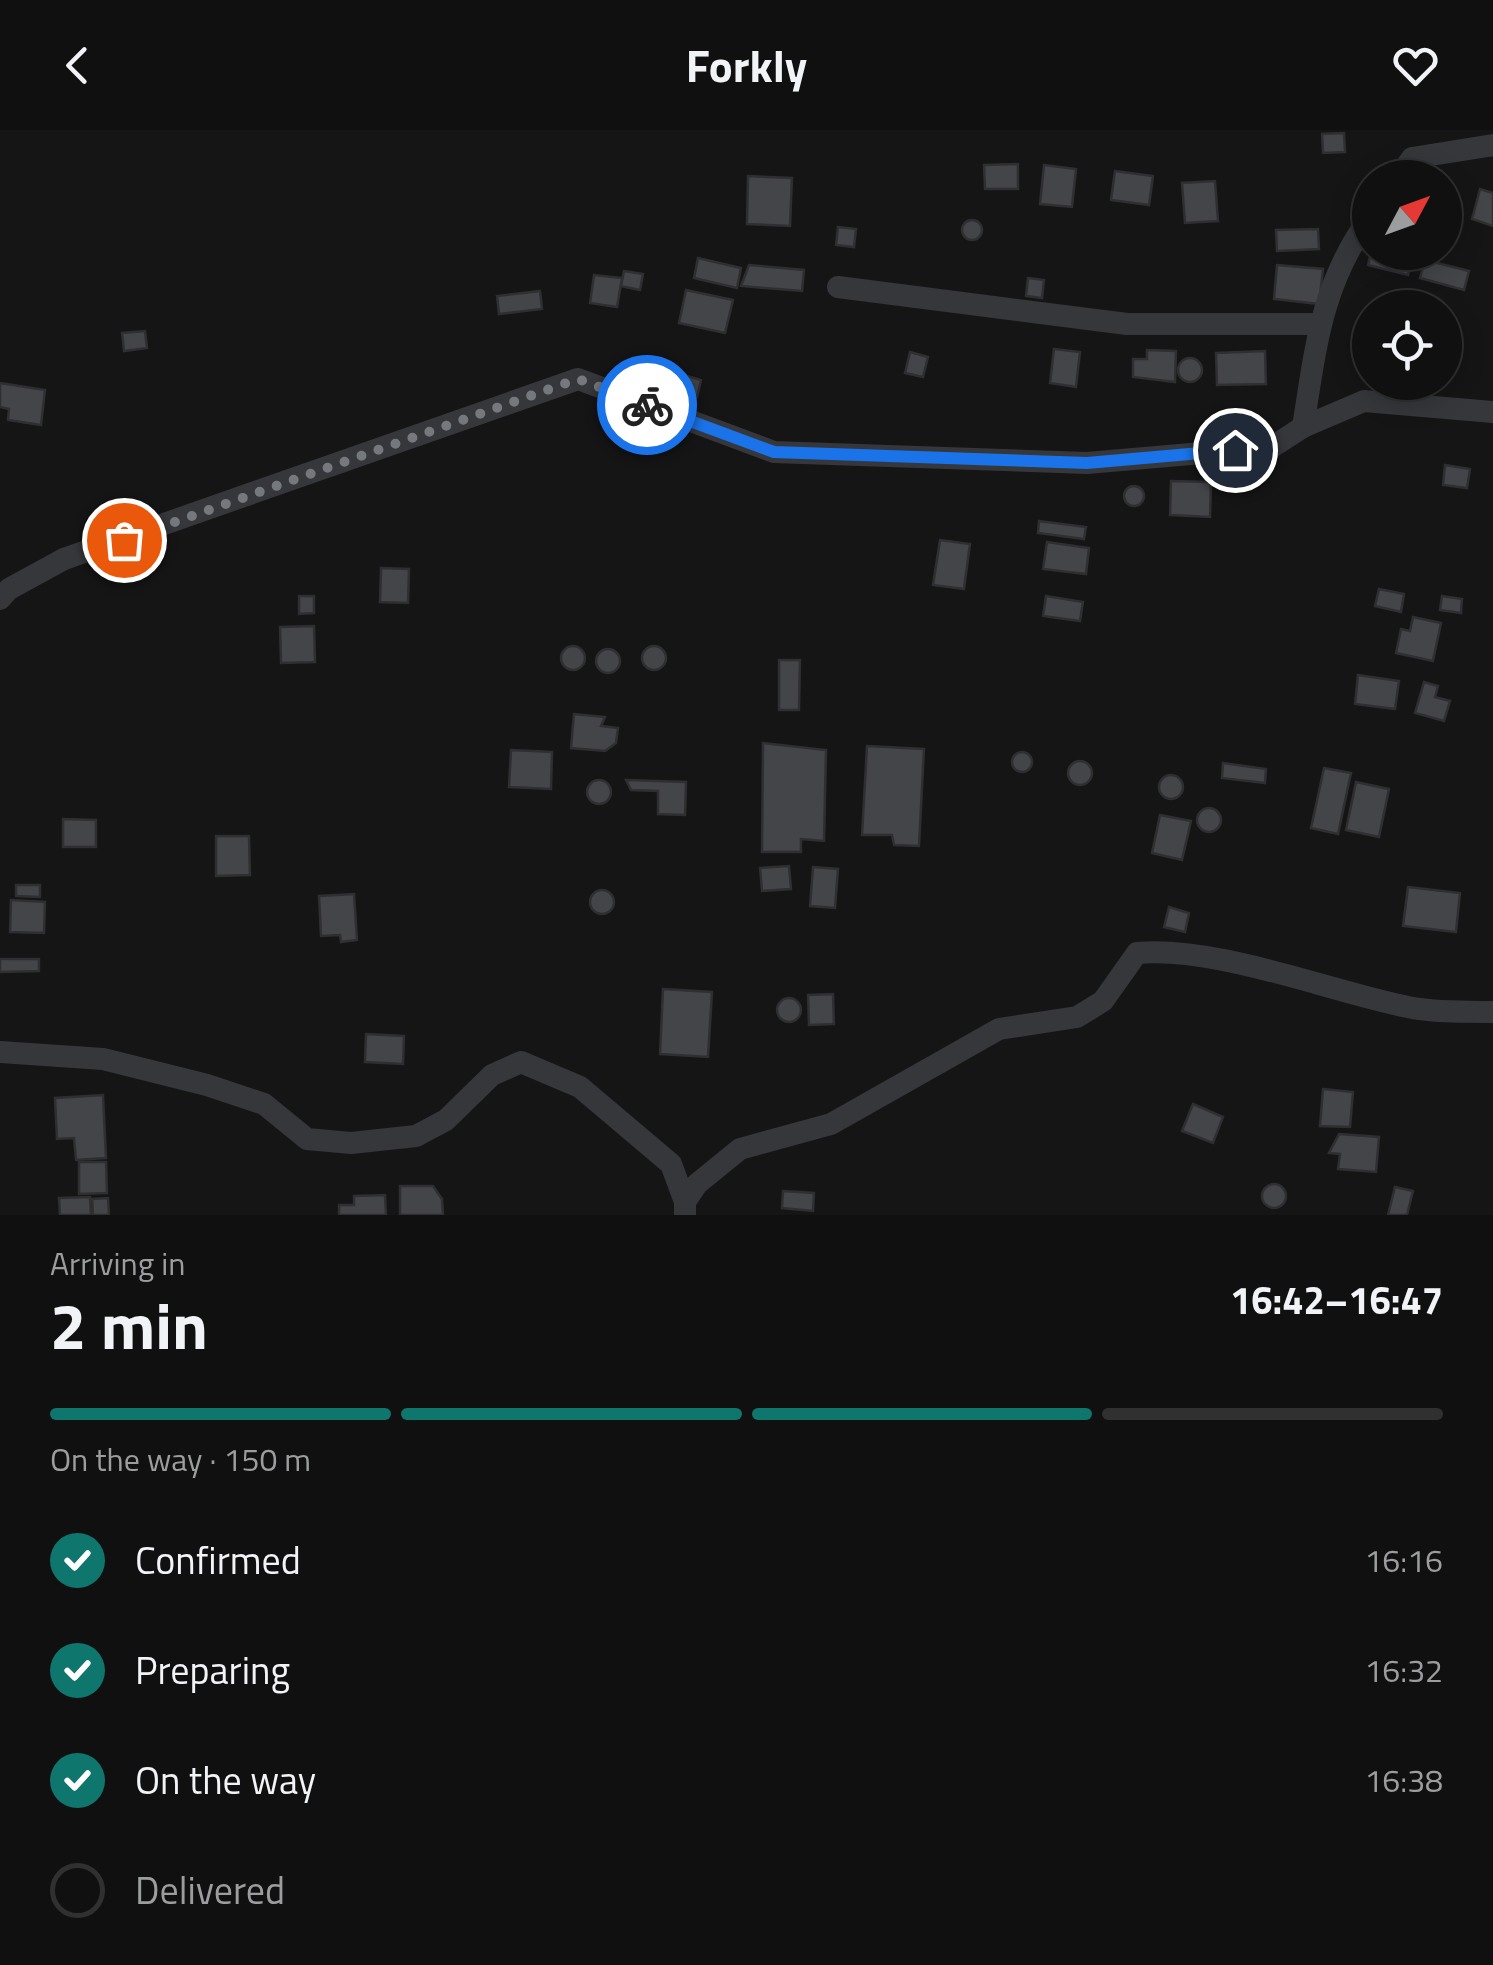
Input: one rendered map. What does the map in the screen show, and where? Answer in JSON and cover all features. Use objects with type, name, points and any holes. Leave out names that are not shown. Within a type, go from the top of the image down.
[{"type":"street","points":[[1411,160],[1493,145]]},
{"type":"street","points":[[1303,426],[1319,324],[1342,255],[1352,241]]},
{"type":"street","points":[[838,287],[1127,324],[1319,324]]},
{"type":"street","points":[[0,599],[9,588],[64,559],[578,379],[774,452],[1087,463],[1272,447],[1303,426],[1364,401],[1493,412]]},
{"type":"street","points":[[685,1208],[698,1184],[740,1149],[831,1124],[999,1029],[1077,1017],[1103,1001],[1137,954],[1161,951],[1251,968],[1410,1008],[1493,1012]]},
{"type":"street","points":[[0,1052],[104,1059],[172,1076],[264,1104],[306,1139],[351,1144],[416,1136],[446,1120],[492,1075],[522,1062],[580,1087],[671,1164],[685,1208]]},
{"type":"building","points":[[1344,133],[1345,152],[1323,153],[1322,134]]},
{"type":"building","points":[[1018,164],[1018,189],[985,189],[984,165]]},
{"type":"building","points":[[1044,165],[1076,169],[1072,207],[1040,204]]},
{"type":"building","points":[[1115,171],[1153,176],[1149,205],[1111,200]]},
{"type":"building","points":[[748,176],[792,178],[790,226],[747,224]]},
{"type":"building","points":[[1215,181],[1218,221],[1185,223],[1182,183]]},
{"type":"building","points":[[1480,189],[1493,193],[1493,226],[1472,219]]},
{"type":"building","points":[[972,220],[982,230],[972,240],[962,230]]},
{"type":"building","points":[[838,227],[856,229],[854,247],[836,245]]},
{"type":"building","points":[[1318,229],[1319,249],[1277,251],[1276,230]]},
{"type":"building","points":[[698,258],[741,268],[737,288],[694,278]]},
{"type":"building","points":[[749,265],[804,270],[802,291],[741,286]]},
{"type":"building","points":[[1277,265],[1323,269],[1319,304],[1274,299]]},
{"type":"building","points":[[1422,270],[1469,271],[1464,290],[1420,278]]},
{"type":"building","points":[[624,271],[643,274],[640,290],[621,286]]},
{"type":"building","points":[[594,275],[622,278],[617,307],[590,303]]},
{"type":"building","points":[[1028,278],[1044,280],[1042,298],[1026,296]]},
{"type":"building","points":[[686,290],[733,300],[725,333],[679,323]]},
{"type":"building","points":[[540,291],[542,309],[499,314],[497,296]]},
{"type":"building","points":[[145,331],[147,348],[124,351],[122,333]]},
{"type":"building","points":[[1054,349],[1080,352],[1076,387],[1050,383]]},
{"type":"building","points":[[1147,350],[1176,351],[1175,382],[1133,377],[1133,359],[1147,359]]},
{"type":"building","points":[[1265,351],[1266,384],[1217,385],[1216,353]]},
{"type":"building","points":[[910,352],[928,357],[923,377],[905,373]]},
{"type":"building","points":[[1190,358],[1199,361],[1199,379],[1190,382],[1181,379],[1178,370],[1181,361]]},
{"type":"building","points":[[671,371],[701,380],[697,397],[666,388]]},
{"type":"building","points":[[0,383],[45,390],[41,425],[8,420],[9,409],[0,407]]},
{"type":"building","points":[[1445,465],[1470,469],[1467,488],[1443,485]]},
{"type":"building","points":[[1171,481],[1211,482],[1210,517],[1170,515]]},
{"type":"building","points":[[1134,486],[1144,496],[1134,506],[1124,496]]},
{"type":"building","points":[[1039,521],[1086,527],[1084,539],[1038,533]]},
{"type":"building","points":[[940,540],[970,544],[964,589],[933,585]]},
{"type":"building","points":[[1047,542],[1089,548],[1086,574],[1043,569]]},
{"type":"building","points":[[381,568],[409,569],[408,603],[380,602]]},
{"type":"building","points":[[1379,589],[1404,594],[1401,612],[1375,606]]},
{"type":"building","points":[[299,596],[314,596],[314,613],[299,614]]},
{"type":"building","points":[[1046,596],[1083,602],[1080,621],[1043,616]]},
{"type":"building","points":[[1442,596],[1462,599],[1461,613],[1440,610]]},
{"type":"building","points":[[1413,617],[1441,623],[1433,661],[1396,653],[1401,629],[1410,631]]},
{"type":"building","points":[[314,626],[315,662],[281,663],[280,627]]},
{"type":"building","points":[[573,646],[582,649],[582,667],[573,670],[564,667],[561,658],[564,649]]},
{"type":"building","points":[[654,646],[663,649],[663,667],[654,670],[645,667],[642,658],[645,649]]},
{"type":"building","points":[[608,649],[617,652],[617,670],[608,673],[599,670],[596,661],[599,652]]},
{"type":"building","points":[[779,660],[800,660],[799,710],[779,710]]},
{"type":"building","points":[[1358,675],[1399,681],[1395,709],[1355,704]]},
{"type":"building","points":[[1424,682],[1438,686],[1435,697],[1450,701],[1444,721],[1415,713]]},
{"type":"building","points":[[574,714],[605,717],[601,726],[618,728],[616,743],[605,751],[571,748]]},
{"type":"building","points":[[763,743],[826,750],[824,841],[801,839],[801,852],[762,852]]},
{"type":"building","points":[[867,746],[924,749],[919,846],[894,845],[892,835],[862,835]]},
{"type":"building","points":[[511,750],[552,752],[551,789],[509,787]]},
{"type":"building","points":[[1022,752],[1032,762],[1022,772],[1012,762]]},
{"type":"building","points":[[1080,761],[1089,764],[1089,782],[1080,785],[1071,782],[1068,773],[1071,764]]},
{"type":"building","points":[[1223,763],[1266,769],[1265,783],[1222,778]]},
{"type":"building","points":[[1324,768],[1351,773],[1338,834],[1311,828]]},
{"type":"building","points":[[1171,775],[1180,778],[1180,796],[1171,799],[1162,796],[1159,787],[1162,778]]},
{"type":"building","points":[[599,780],[608,783],[608,801],[599,804],[590,801],[587,792],[590,783]]},
{"type":"building","points":[[626,780],[686,782],[685,815],[658,814],[658,791],[631,790]]},
{"type":"building","points":[[1356,782],[1389,789],[1379,837],[1346,830]]},
{"type":"building","points":[[1209,808],[1218,811],[1218,829],[1209,832],[1200,829],[1197,820],[1200,811]]},
{"type":"building","points":[[1160,815],[1191,821],[1182,860],[1152,853]]},
{"type":"building","points":[[63,819],[96,820],[96,847],[63,847]]},
{"type":"building","points":[[216,836],[249,836],[250,875],[216,876]]},
{"type":"building","points":[[789,866],[791,889],[762,891],[760,868]]},
{"type":"building","points":[[813,867],[838,869],[835,908],[810,906]]},
{"type":"building","points":[[16,885],[40,885],[40,897],[16,896]]},
{"type":"building","points":[[1408,887],[1460,893],[1456,932],[1403,926]]},
{"type":"building","points":[[602,890],[614,902],[602,914],[590,902]]},
{"type":"building","points":[[354,894],[357,940],[341,942],[340,935],[321,936],[319,896]]},
{"type":"building","points":[[11,900],[45,902],[44,933],[10,932]]},
{"type":"building","points":[[1169,907],[1189,913],[1185,932],[1164,927]]},
{"type":"building","points":[[0,959],[39,959],[39,971],[0,972]]},
{"type":"building","points":[[663,989],[712,992],[708,1057],[660,1054]]},
{"type":"building","points":[[833,994],[834,1024],[809,1025],[808,995]]},
{"type":"building","points":[[789,998],[798,1001],[798,1019],[789,1022],[780,1019],[777,1010],[780,1001]]},
{"type":"building","points":[[366,1034],[404,1036],[403,1064],[365,1062]]},
{"type":"building","points":[[1323,1089],[1353,1092],[1350,1127],[1320,1126]]},
{"type":"building","points":[[103,1095],[106,1158],[76,1160],[74,1138],[57,1139],[55,1098]]},
{"type":"building","points":[[1193,1104],[1223,1117],[1213,1143],[1182,1131]]},
{"type":"building","points":[[1339,1134],[1379,1137],[1376,1172],[1338,1169],[1340,1154],[1329,1153]]},
{"type":"building","points":[[79,1162],[106,1162],[107,1193],[79,1194]]},
{"type":"building","points":[[1274,1184],[1283,1187],[1283,1205],[1274,1208],[1265,1205],[1262,1196],[1265,1187]]},
{"type":"building","points":[[400,1186],[433,1186],[442,1199],[443,1215],[400,1215]]},
{"type":"building","points":[[1395,1187],[1413,1191],[1407,1215],[1388,1215]]},
{"type":"building","points":[[783,1191],[814,1193],[813,1211],[782,1208]]},
{"type":"building","points":[[385,1195],[386,1215],[339,1215],[339,1205],[354,1205],[354,1196]]},
{"type":"building","points":[[90,1197],[91,1215],[60,1215],[59,1198]]},
{"type":"building","points":[[108,1198],[109,1215],[93,1215],[92,1199]]},
{"type":"way so far","points":[[124,540],[578,379],[647,405]]},
{"type":"route","points":[[647,405],[774,452],[1087,463],[1235,450]]}]
